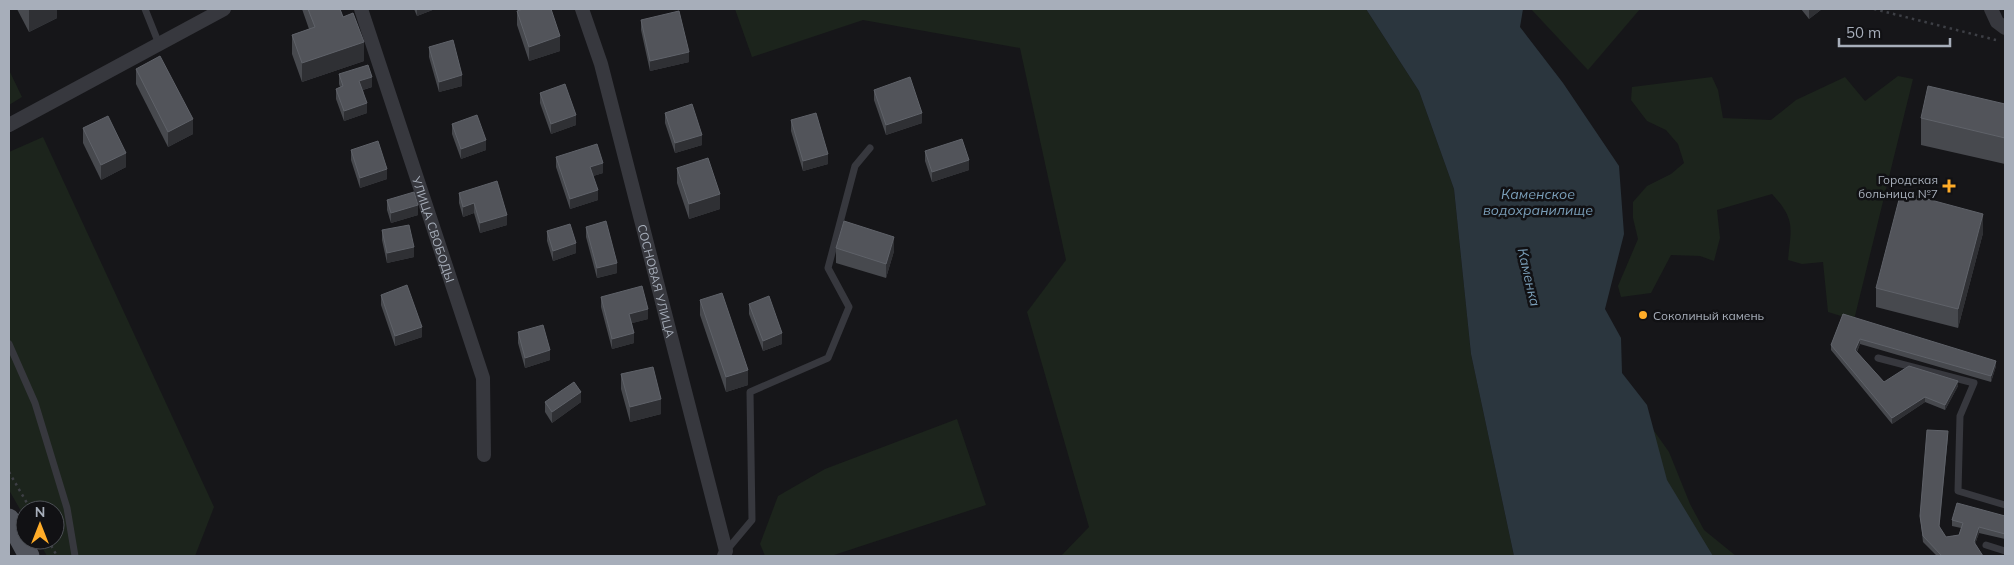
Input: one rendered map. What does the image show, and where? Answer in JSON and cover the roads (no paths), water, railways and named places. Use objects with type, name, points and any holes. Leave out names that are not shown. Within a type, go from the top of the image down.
[{"type":"main road","points":[[9,519],[29,556]]},
{"type":"street","points":[[9,125],[224,9]]},
{"type":"street","name":"УЛИЦА СВОБОДЫ","points":[[361,9],[483,378],[484,455]]},
{"type":"street","name":"СОСНОВАЯ УЛИЦА","points":[[582,9],[601,64],[726,555]]},
{"type":"street","points":[[1991,9],[1997,22],[2005,28]]},
{"type":"lane","points":[[144,9],[159,44]]},
{"type":"lane","points":[[726,555],[752,520],[750,392],[828,358],[849,307],[828,268],[854,166],[870,148]]},
{"type":"lane","points":[[9,344],[35,403],[67,508],[75,556]]},
{"type":"lane","points":[[1878,358],[1974,383],[1960,416],[1958,491],[2005,505]]},
{"type":"lane","points":[[1986,546],[2005,551]]},
{"type":"water","name":"Каменское водохранилище","points":[[1366,9],[1523,9],[1520,27],[1563,83],[1619,166],[1624,234],[1605,309],[1621,338],[1622,373],[1647,405],[1667,480],[1713,556],[1514,556],[1471,354],[1454,189],[1419,91]]},
{"type":"place","name":"Городская больница №7","points":[[1949,186]]},
{"type":"place","name":"Соколиный камень","points":[[1643,315]]},
{"type":"water label","name":"Каменка","points":[[1529,277]]}]
